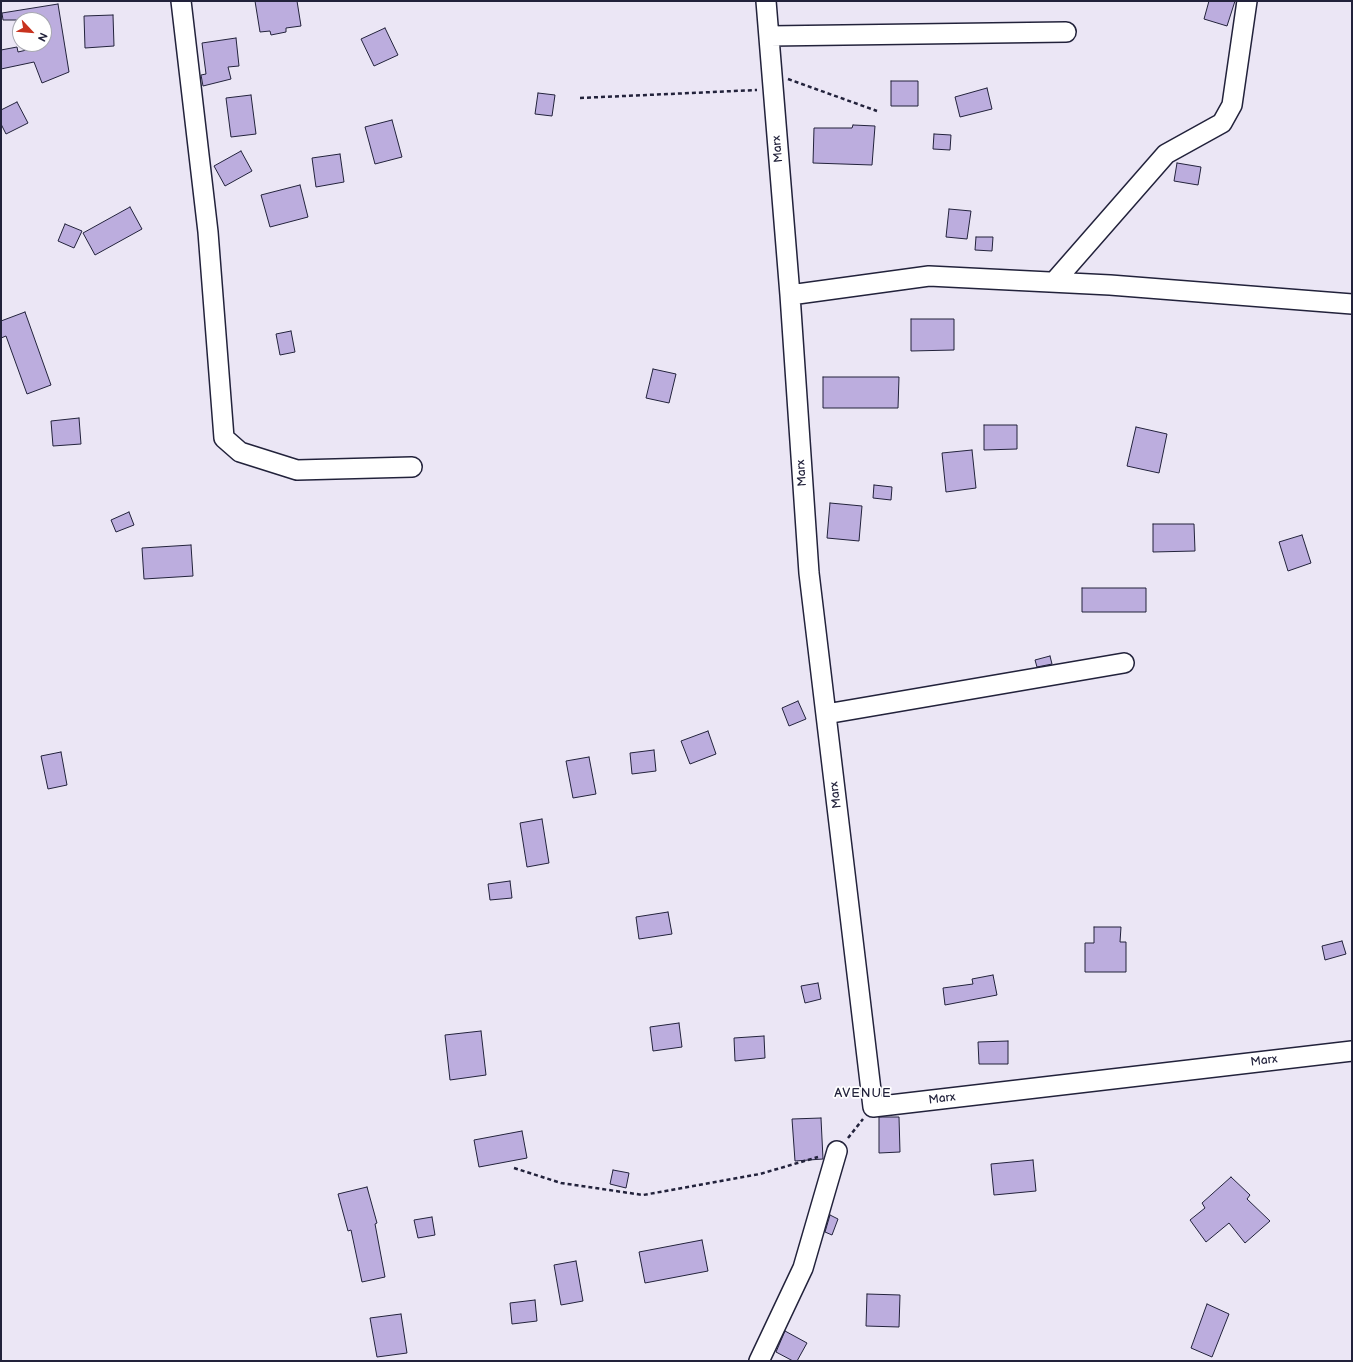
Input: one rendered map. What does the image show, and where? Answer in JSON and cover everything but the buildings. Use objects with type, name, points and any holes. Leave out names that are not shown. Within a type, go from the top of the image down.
[{"type":"street","points":[[181,1],[208,232],[224,438],[240,452],[297,470],[412,468]]},
{"type":"street","name":"Marx","points":[[766,1],[790,295],[809,573],[873,1107],[1352,1051]]},
{"type":"street","points":[[1054,282],[1166,154],[1222,123],[1232,105],[1247,1]]},
{"type":"street","points":[[770,36],[1066,32]]},
{"type":"street","points":[[790,295],[929,276],[1054,282],[1352,304]]},
{"type":"street","points":[[826,714],[1124,663]]},
{"type":"street","points":[[759,1361],[803,1268],[837,1152]]},
{"type":"path","points":[[580,98],[773,82],[877,111]]},
{"type":"path","points":[[514,1168],[561,1184],[643,1195],[760,1174],[837,1152],[873,1107]]},
{"type":"district","name":"AVENUE","points":[[863,1094]]}]
